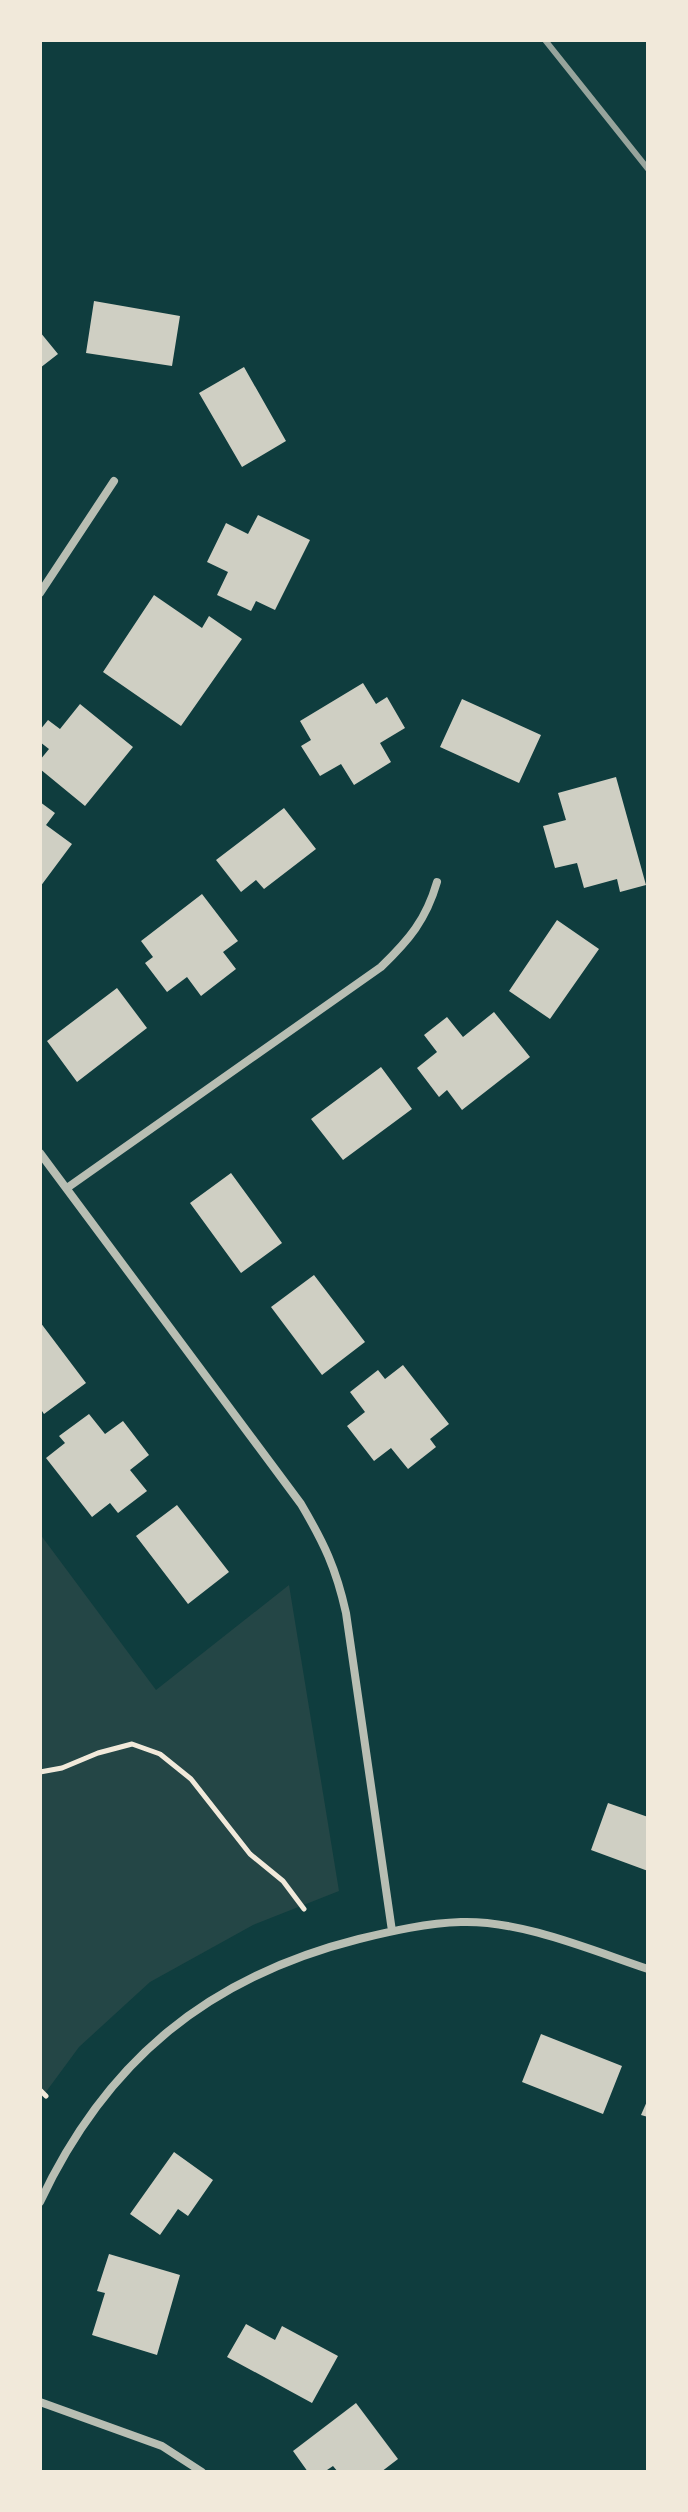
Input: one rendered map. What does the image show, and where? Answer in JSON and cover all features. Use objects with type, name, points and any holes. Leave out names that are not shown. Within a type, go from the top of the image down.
[{"type":"street","points":[[40,593],[114,481]]},
{"type":"street","points":[[67,1188],[381,967],[417,929],[430,906],[437,882]]},
{"type":"street","points":[[40,1153],[301,1504],[326,1548],[338,1578],[346,1613],[392,1931]]},
{"type":"street","points":[[40,2202],[62,2156],[98,2102],[129,2066],[179,2021],[223,1992],[280,1963],[320,1949],[392,1931],[462,1922],[518,1928],[648,1969]]},
{"type":"street","points":[[40,2402],[162,2446],[202,2472]]},
{"type":"path","points":[[40,1772],[62,1768],[98,1753],[132,1744],[160,1754],[191,1779],[250,1854],[283,1881],[304,1909]]},
{"type":"path","points":[[40,2090],[46,2096]]},
{"type":"shaded area","points":[[40,1534],[156,1690],[289,1585],[339,1891],[253,1925],[150,1982],[79,2047],[40,2100]]},
{"type":"building","points":[[94,301],[180,316],[172,366],[86,353]]},
{"type":"building","points":[[40,332],[58,354],[40,368]]},
{"type":"building","points":[[244,367],[286,441],[242,467],[199,393]]},
{"type":"building","points":[[258,515],[310,540],[275,610],[256,601],[251,611],[217,595],[228,572],[207,562],[226,523],[248,534]]},
{"type":"building","points":[[154,595],[202,628],[209,616],[242,639],[181,726],[103,672]]},
{"type":"building","points":[[363,683],[376,704],[387,697],[405,728],[380,743],[391,762],[354,785],[341,764],[320,776],[301,746],[311,740],[300,721]]},
{"type":"building","points":[[462,699],[541,735],[519,783],[440,747]]},
{"type":"building","points":[[80,704],[133,747],[85,806],[40,769],[40,760],[49,749],[40,742],[40,730],[48,720],[60,729]]},
{"type":"building","points":[[616,777],[646,885],[620,892],[617,879],[584,888],[577,863],[555,868],[543,826],[566,820],[558,793]]},
{"type":"building","points":[[40,802],[55,813],[46,825],[72,844],[40,887]]},
{"type":"building","points":[[284,808],[316,849],[264,889],[256,880],[241,892],[216,860]]},
{"type":"building","points":[[202,894],[238,941],[223,952],[236,969],[201,996],[187,977],[167,992],[145,963],[153,957],[141,941]]},
{"type":"building","points":[[557,920],[599,949],[550,1019],[509,991]]},
{"type":"building","points":[[117,988],[147,1028],[77,1082],[47,1041]]},
{"type":"building","points":[[494,1012],[530,1057],[462,1110],[447,1090],[439,1097],[417,1068],[437,1052],[424,1035],[447,1017],[463,1037]]},
{"type":"building","points":[[381,1067],[412,1109],[343,1160],[311,1119]]},
{"type":"building","points":[[231,1173],[282,1243],[241,1273],[190,1203]]},
{"type":"building","points":[[314,1275],[365,1342],[322,1375],[271,1307]]},
{"type":"building","points":[[40,1322],[86,1383],[44,1414],[40,1408]]},
{"type":"building","points":[[403,1365],[449,1424],[430,1439],[436,1447],[408,1469],[391,1448],[374,1461],[347,1426],[365,1412],[350,1392],[378,1370],[385,1379]]},
{"type":"building","points":[[89,1414],[105,1434],[123,1421],[149,1455],[130,1470],[147,1491],[118,1513],[110,1503],[92,1517],[46,1458],[65,1443],[59,1436]]},
{"type":"building","points":[[177,1505],[229,1572],[188,1604],[136,1536]]},
{"type":"building","points":[[608,1803],[648,1817],[648,1871],[591,1850]]},
{"type":"building","points":[[541,2034],[622,2066],[603,2114],[522,2082]]},
{"type":"building","points":[[648,2099],[648,2117],[641,2115]]},
{"type":"building","points":[[174,2152],[213,2180],[188,2216],[178,2209],[160,2235],[130,2214]]},
{"type":"building","points":[[109,2254],[180,2275],[157,2355],[92,2335],[105,2293],[97,2291]]},
{"type":"building","points":[[246,2324],[275,2340],[282,2326],[338,2356],[312,2403],[227,2357]]},
{"type":"building","points":[[356,2403],[398,2459],[381,2472],[338,2472],[333,2466],[324,2472],[308,2472],[293,2451]]},
{"type":"railway","points":[[545,40],[648,169]]}]
